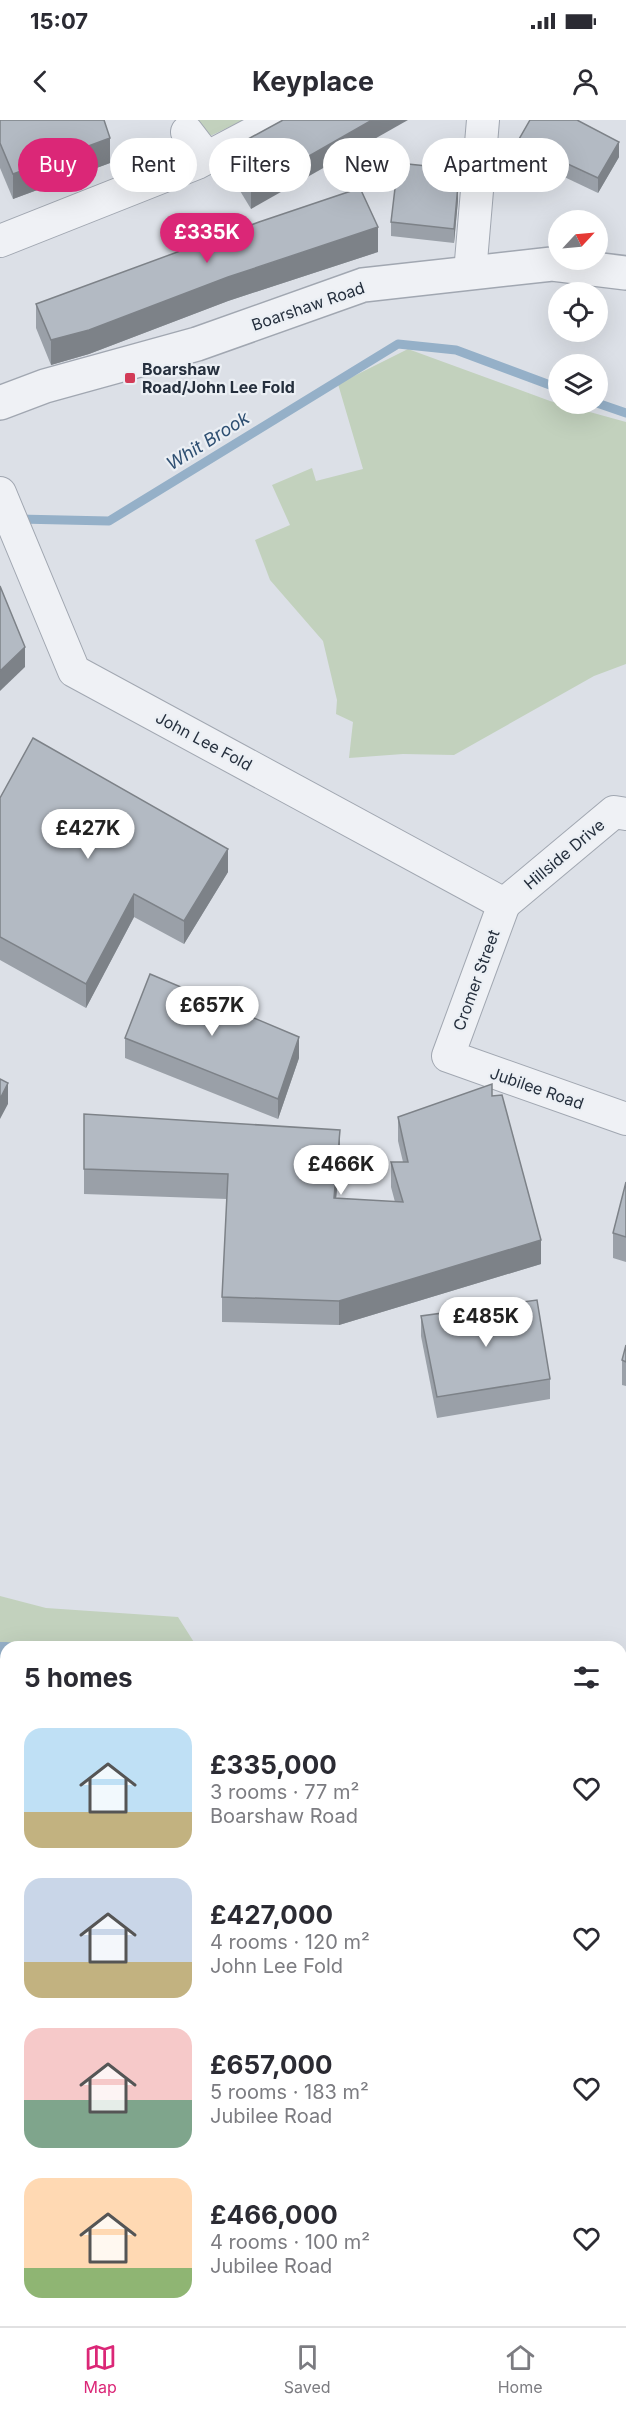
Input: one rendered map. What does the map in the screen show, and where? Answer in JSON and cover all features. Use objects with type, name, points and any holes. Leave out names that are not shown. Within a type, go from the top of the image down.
[{"type":"street","points":[[0,241],[207,158],[278,120]]},
{"type":"street","points":[[470,273],[483,120]]},
{"type":"street","points":[[187,132],[207,158]]},
{"type":"street","name":"Boarshaw Road","points":[[0,404],[45,386],[197,345],[363,285],[552,264],[626,273]]},
{"type":"street","name":"John Lee Fold","points":[[0,493],[74,671],[504,904]]},
{"type":"street","name":"Hillside Drive","points":[[504,904],[614,812],[626,814]]},
{"type":"street","name":"Cromer Street","points":[[448,1056],[504,904]]},
{"type":"street","name":"Jubilee Road","points":[[448,1056],[626,1119]]},
{"type":"green space","points":[[190,120],[244,120],[208,137]]},
{"type":"green space","points":[[408,349],[548,400],[548,414],[597,414],[626,422],[626,664],[594,676],[454,755],[403,754],[349,758],[353,722],[336,714],[337,700],[323,641],[270,580],[255,540],[290,525],[272,485],[312,468],[316,481],[363,469],[338,384]]},
{"type":"green space","points":[[0,1596],[46,1608],[178,1617],[193,1641],[0,1641]]},
{"type":"building","points":[[0,120],[104,120],[110,138],[98,142],[98,138],[18,138],[18,172],[13,174],[0,143]]},
{"type":"building","points":[[283,120],[372,120],[340,138],[323,138],[323,148],[311,155],[311,138],[250,138]]},
{"type":"building","points":[[530,120],[577,120],[619,142],[598,178],[569,165],[569,138],[520,138]]},
{"type":"building","points":[[410,164],[422,165],[422,192],[457,192],[454,229],[391,222],[395,192],[410,192]]},
{"type":"building","points":[[348,192],[362,192],[378,227],[228,277],[89,330],[51,340],[36,304],[259,222]]},
{"type":"building","points":[[0,586],[25,647],[0,671]]},
{"type":"building","points":[[33,738],[228,849],[184,921],[134,894],[86,984],[0,937],[0,798]]},
{"type":"building","points":[[150,974],[299,1037],[278,1099],[125,1038]]},
{"type":"building","points":[[0,1079],[8,1083],[0,1099]]},
{"type":"building","points":[[492,1084],[492,1096],[502,1095],[541,1240],[339,1301],[222,1297],[228,1174],[84,1169],[84,1114],[340,1130],[334,1198],[403,1202],[391,1162],[408,1162],[398,1117]]},
{"type":"building","points":[[626,1182],[626,1237],[613,1233]]},
{"type":"building","points":[[537,1300],[550,1379],[437,1397],[421,1316]]},
{"type":"building","points":[[626,1345],[626,1362],[622,1360]]},
{"type":"waterway","name":"Whit Brook","points":[[18,519],[109,521],[398,344],[456,350],[548,384]]},
{"type":"waterway","name":"Whit Brook","points":[[608,407],[626,413]]},
{"type":"place","name":"Boarshaw Road/John Lee Fold","points":[[130,378]]}]
